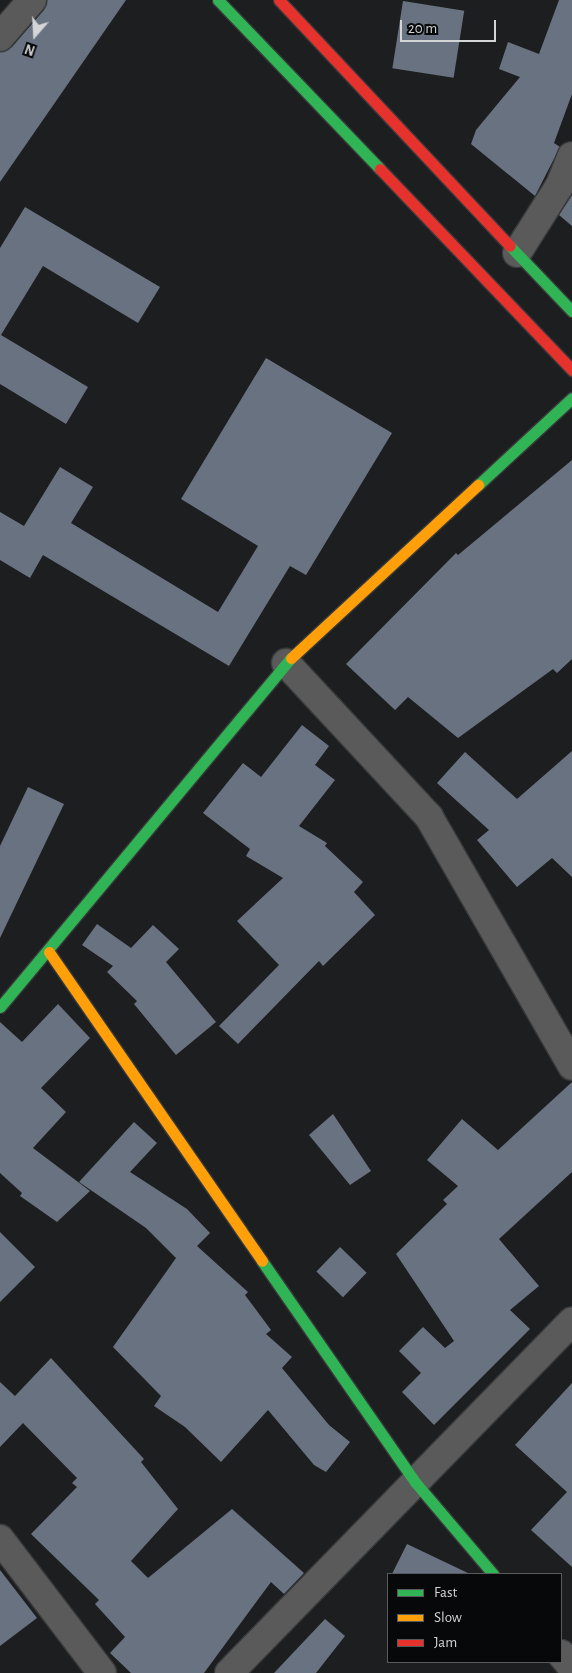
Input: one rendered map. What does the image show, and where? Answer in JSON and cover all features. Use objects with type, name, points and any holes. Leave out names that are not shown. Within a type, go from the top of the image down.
[{"type":"street","points":[[0,37],[32,0]]},
{"type":"street","points":[[218,0],[572,370]]},
{"type":"street","points":[[279,0],[370,103],[572,311]]},
{"type":"street","points":[[342,130],[354,118]]},
{"type":"street","points":[[517,253],[560,185],[572,156]]},
{"type":"street","points":[[4,995],[49,952],[286,663],[572,398]]},
{"type":"street","points":[[286,663],[429,817],[572,1066]]},
{"type":"street","points":[[49,952],[415,1482],[492,1573]]},
{"type":"street","points":[[229,1673],[572,1320]]},
{"type":"street","points":[[0,1539],[102,1673]]},
{"type":"street","points":[[562,1655],[572,1667]]},
{"type":"building","points":[[47,0],[126,0],[0,182],[0,52],[12,47],[44,10]]},
{"type":"building","points":[[559,0],[572,0],[572,94],[554,143],[560,147],[535,196],[471,144],[476,130],[520,77],[499,69],[508,42],[539,54]]},
{"type":"building","points":[[403,1],[464,11],[454,78],[392,68]]},
{"type":"building","points":[[572,195],[572,226],[559,215]]},
{"type":"building","points":[[25,207],[160,287],[138,323],[43,266],[1,335],[88,387],[66,424],[0,384],[0,248]]},
{"type":"building","points":[[266,358],[392,433],[306,575],[290,566],[229,666],[43,555],[30,578],[0,560],[0,512],[24,526],[60,467],[93,487],[71,523],[218,612],[258,546],[181,499]]},
{"type":"building","points":[[572,460],[572,659],[557,673],[553,669],[458,738],[408,697],[395,710],[346,664],[456,553],[458,555]]},
{"type":"building","points":[[302,725],[329,746],[315,765],[335,780],[299,826],[327,843],[325,846],[363,882],[354,892],[375,915],[323,966],[319,961],[238,1044],[219,1026],[279,965],[237,921],[283,878],[246,856],[250,849],[203,813],[243,763],[261,777]]},
{"type":"building","points":[[572,751],[572,877],[552,858],[517,887],[477,840],[489,830],[437,783],[465,752],[517,799]]},
{"type":"building","points":[[28,787],[64,804],[0,938],[0,846]]},
{"type":"building","points":[[97,924],[131,948],[153,925],[179,949],[166,962],[216,1022],[176,1055],[134,1004],[137,1001],[107,972],[113,966],[82,945]]},
{"type":"building","points":[[58,1004],[90,1038],[41,1088],[66,1112],[33,1148],[90,1191],[57,1222],[20,1196],[22,1193],[0,1173],[0,1022],[22,1042]]},
{"type":"building","points":[[572,1082],[572,1172],[499,1239],[539,1286],[510,1310],[530,1329],[434,1425],[402,1392],[421,1373],[399,1351],[423,1327],[445,1348],[454,1341],[396,1254],[447,1204],[443,1200],[458,1186],[427,1160],[462,1119],[498,1150]]},
{"type":"building","points":[[333,1114],[371,1171],[350,1185],[309,1135]]},
{"type":"building","points":[[134,1122],[157,1143],[130,1172],[187,1209],[210,1233],[197,1246],[248,1292],[245,1295],[271,1330],[266,1334],[292,1357],[282,1368],[329,1425],[350,1442],[326,1472],[314,1465],[268,1410],[221,1462],[185,1427],[154,1406],[161,1396],[113,1347],[176,1258],[146,1228],[79,1182]]},
{"type":"building","points":[[0,1232],[35,1267],[0,1302]]},
{"type":"building","points":[[340,1247],[367,1273],[343,1297],[316,1271]]},
{"type":"building","points":[[51,1358],[144,1459],[141,1462],[178,1509],[131,1561],[148,1578],[232,1509],[304,1573],[284,1594],[271,1582],[204,1673],[131,1673],[110,1653],[125,1637],[95,1604],[99,1600],[31,1534],[77,1487],[72,1483],[77,1478],[23,1423],[0,1447],[0,1382],[15,1396]]},
{"type":"building","points":[[572,1383],[572,1567],[531,1530],[567,1492],[515,1445]]},
{"type":"building","points":[[407,1544],[468,1573],[392,1573]]},
{"type":"building","points":[[0,1570],[37,1618],[0,1646]]},
{"type":"building","points":[[325,1619],[345,1636],[316,1673],[274,1673]]},
{"type":"traffic: fast","points":[[218,0],[380,169]]},
{"type":"traffic: fast","points":[[510,246],[572,311]]},
{"type":"traffic: fast","points":[[478,485],[572,398]]},
{"type":"traffic: fast","points":[[0,1007],[291,658]]},
{"type":"traffic: fast","points":[[262,1261],[415,1482],[492,1573]]},
{"type":"traffic: slow","points":[[291,658],[478,485]]},
{"type":"traffic: slow","points":[[49,952],[262,1261]]},
{"type":"traffic: jam","points":[[279,0],[510,246]]},
{"type":"traffic: jam","points":[[380,169],[572,370]]}]
